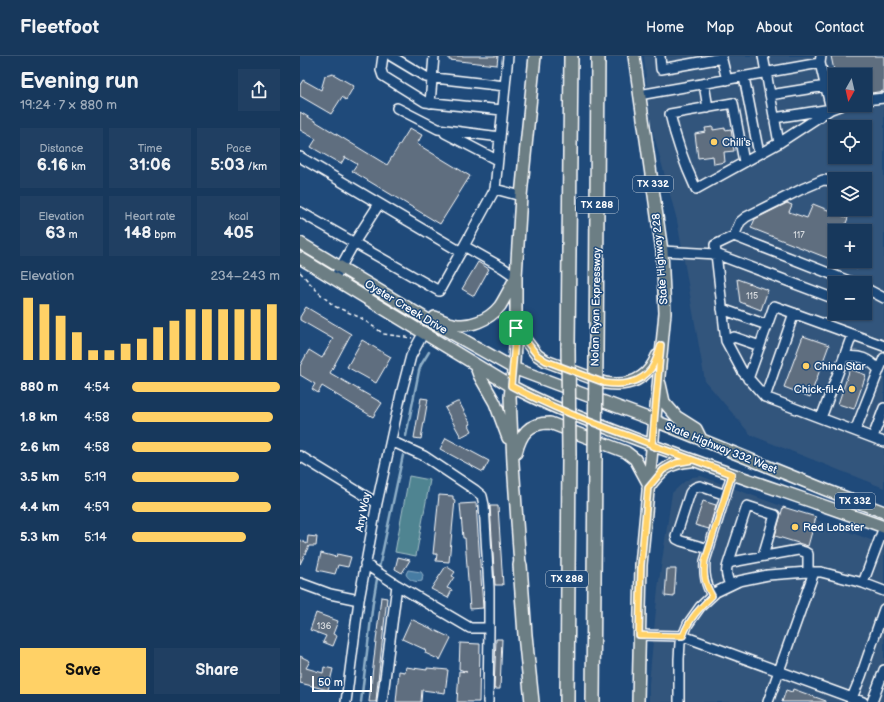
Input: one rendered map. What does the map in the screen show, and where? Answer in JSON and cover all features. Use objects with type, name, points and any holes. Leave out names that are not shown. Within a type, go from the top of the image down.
[{"type":"highway","name":"TX 288","points":[[567,702],[571,56]]},
{"type":"highway","name":"Nolan Ryan Expressway","points":[[593,702],[598,56]]},
{"type":"highway","points":[[520,565],[532,702]]},
{"type":"main road","points":[[520,565],[510,397],[516,328],[516,277],[521,196],[535,56]]},
{"type":"main road","name":"State Highway 228","points":[[634,56],[662,251],[665,313],[641,565],[638,702]]},
{"type":"main road","name":"Oyster Creek Drive","points":[[300,243],[417,314],[482,352],[513,368]]},
{"type":"main road","name":"Oyster Creek Drive","points":[[300,258],[421,337],[475,364],[511,386]]},
{"type":"main road","points":[[417,314],[433,316],[457,325],[469,325],[480,322],[491,315],[499,307],[516,277]]},
{"type":"main road","points":[[516,328],[537,355],[546,361],[605,383],[614,384],[632,382],[644,376],[654,365],[661,345]]},
{"type":"main road","points":[[475,364],[479,375],[495,403],[512,448]]},
{"type":"main road","name":"State Highway 332 West","points":[[513,368],[654,420],[884,512]]},
{"type":"main road","name":"TX 332","points":[[658,377],[664,402],[677,417],[696,429],[701,439]]},
{"type":"main road","name":"State Highway 332 West","points":[[511,386],[540,401],[586,421],[652,446],[884,527]]},
{"type":"main road","points":[[513,464],[520,440],[524,434],[538,424],[550,423],[626,452],[635,460],[648,486],[663,470],[676,463],[693,460]]},
{"type":"street","points":[[383,56],[381,70],[383,76],[425,102],[502,110]]},
{"type":"street","points":[[391,56],[432,78],[505,86]]},
{"type":"street","points":[[430,103],[434,56]]},
{"type":"street","points":[[300,212],[439,291],[494,189],[508,56]]},
{"type":"street","points":[[660,56],[661,69],[721,57],[727,80]]},
{"type":"street","points":[[763,56],[779,143]]},
{"type":"street","points":[[639,95],[766,73],[821,60],[828,95]]},
{"type":"street","points":[[744,77],[759,154]]},
{"type":"street","points":[[704,84],[708,108]]},
{"type":"street","points":[[770,95],[826,86]]},
{"type":"street","points":[[872,99],[884,98]]},
{"type":"street","points":[[744,162],[733,103],[670,114],[675,136],[696,189],[779,143],[828,111]]},
{"type":"street","points":[[397,108],[497,160]]},
{"type":"street","points":[[774,118],[828,109]]},
{"type":"street","points":[[438,129],[500,137]]},
{"type":"street","points":[[300,157],[379,204],[463,249],[503,268],[516,277]]},
{"type":"street","points":[[828,180],[823,180],[802,189],[746,217],[740,222],[734,236],[715,245],[726,341],[742,371],[765,397],[884,442]]},
{"type":"street","points":[[494,189],[521,196]]},
{"type":"street","points":[[334,279],[354,243],[379,204]]},
{"type":"street","points":[[734,236],[836,276]]},
{"type":"street","points":[[662,251],[716,254],[828,297]]},
{"type":"street","points":[[872,292],[884,298]]},
{"type":"street","points":[[748,379],[774,306],[884,346]]},
{"type":"street","points":[[722,309],[768,325]]},
{"type":"street","points":[[765,397],[794,313]]},
{"type":"street","points":[[821,418],[852,334]]},
{"type":"street","name":"Any Way","points":[[346,702],[365,564],[401,394],[411,356],[421,337]]},
{"type":"street","points":[[726,341],[734,337],[760,346]]},
{"type":"street","points":[[844,357],[856,356],[871,361],[879,370]]},
{"type":"street","points":[[855,431],[884,358]]},
{"type":"street","points":[[873,437],[884,408]]},
{"type":"street","points":[[391,441],[424,456],[482,496],[484,505],[489,588],[488,702]]},
{"type":"street","points":[[300,456],[378,502]]},
{"type":"street","points":[[712,596],[706,585],[704,574],[705,561],[732,474]]},
{"type":"street","points":[[709,549],[681,541],[677,539],[676,536],[690,493],[693,489],[700,486],[726,495]]},
{"type":"street","points":[[730,585],[726,574],[726,568],[747,506],[775,515],[763,556]]},
{"type":"street","points":[[863,583],[884,527]]},
{"type":"street","points":[[728,564],[798,550],[808,554],[811,572],[780,671],[768,702]]},
{"type":"street","points":[[365,564],[396,585],[470,628],[489,628]]},
{"type":"street","points":[[679,702],[680,642],[688,624],[700,607],[716,592],[739,580],[768,575],[811,572],[821,572],[863,583],[884,591]]},
{"type":"street","points":[[300,583],[330,594],[359,600]]},
{"type":"street","points":[[382,702],[396,585]]},
{"type":"street","points":[[852,698],[884,609]]},
{"type":"street","points":[[639,635],[683,636],[863,702]]},
{"type":"street","points":[[872,702],[884,670]]},
{"type":"path","points":[[300,272],[318,292],[334,306],[361,318],[384,334],[421,337]]},
{"type":"shaded area","points":[[644,56],[884,56],[884,488],[751,435],[705,381],[677,220],[650,121]]},
{"type":"shaded area","points":[[701,476],[884,545],[884,702],[649,702],[649,684],[658,588],[672,493],[692,477]]},
{"type":"shaded area","points":[[408,570],[421,572],[423,575],[422,581],[417,582],[410,579],[406,574]]},
{"type":"green space","points":[[409,476],[430,480],[416,556],[395,552]]},
{"type":"building","points":[[449,56],[498,56],[497,65],[449,60]]},
{"type":"building","points":[[831,56],[884,56],[884,91],[872,93],[872,68],[834,68]]},
{"type":"building","points":[[333,74],[354,86],[346,100],[342,97],[331,114],[300,96],[300,85],[303,80],[321,90],[325,76]]},
{"type":"building","points":[[300,112],[387,165],[410,128],[422,135],[417,144],[470,176],[440,224],[352,171],[357,164],[345,157],[341,164],[311,147],[316,139],[300,130]]},
{"type":"building","name":"Chili's","points":[[713,127],[713,130],[725,128],[725,130],[731,129],[734,151],[724,152],[725,162],[714,164],[713,156],[698,158],[695,134],[706,132],[705,128]]},
{"type":"building","points":[[787,203],[792,205],[789,212],[807,218],[813,204],[828,210],[828,216],[843,216],[848,218],[846,224],[828,224],[828,258],[751,228],[755,219]]},
{"type":"building","points":[[478,262],[489,269],[474,296],[462,289]]},
{"type":"building","points":[[737,279],[768,290],[761,310],[740,302]]},
{"type":"building","points":[[306,307],[351,334],[330,373],[382,403],[373,417],[322,386],[318,393],[312,389],[315,384],[300,375],[300,366],[309,350],[322,358],[333,339],[300,320],[300,317]]},
{"type":"building","name":"China Star","points":[[803,336],[829,345],[810,397],[784,387]]},
{"type":"building","points":[[362,340],[391,357],[376,383],[347,367]]},
{"type":"building","name":"Chick-fil-A","points":[[850,369],[866,375],[854,409],[838,404]]},
{"type":"building","points":[[421,398],[428,399],[421,439],[414,438]]},
{"type":"building","points":[[459,402],[471,424],[469,425],[472,431],[461,437],[445,408]]},
{"type":"building","points":[[446,438],[489,461],[483,472],[440,449]]},
{"type":"building","points":[[439,495],[453,496],[453,499],[455,500],[449,562],[436,561],[437,554],[433,554]]},
{"type":"building","points":[[703,501],[716,505],[709,529],[695,525]]},
{"type":"building","points":[[476,503],[483,608],[470,609],[465,538],[463,538],[460,504]]},
{"type":"building","points":[[490,506],[498,506],[503,585],[495,585]]},
{"type":"building","name":"Red Lobster","points":[[783,507],[816,517],[808,546],[775,536]]},
{"type":"building","points":[[308,536],[317,537],[316,546],[309,546],[300,564],[300,540],[307,544]]},
{"type":"building","points":[[321,553],[336,557],[337,554],[351,557],[348,567],[338,565],[335,574],[317,570]]},
{"type":"building","points":[[398,557],[410,560],[402,573],[395,569]]},
{"type":"building","points":[[446,566],[455,572],[452,576],[454,577],[447,588],[452,590],[448,598],[431,589]]},
{"type":"building","points":[[667,569],[676,569],[674,597],[665,596]]},
{"type":"building","points":[[381,597],[387,598],[376,702],[369,702]]},
{"type":"building","points":[[316,613],[338,621],[333,634],[337,636],[333,646],[323,642],[326,636],[310,630]]},
{"type":"building","points":[[411,619],[451,638],[440,660],[425,653],[426,650],[402,639]]},
{"type":"building","points":[[496,639],[502,639],[500,689],[494,689]]},
{"type":"building","points":[[460,643],[480,644],[479,702],[457,702],[459,671],[467,672],[459,669]]},
{"type":"building","points":[[300,656],[310,661],[306,668],[323,673],[324,667],[333,669],[328,690],[300,683]]},
{"type":"building","points":[[406,667],[427,670],[427,668],[448,670],[445,693],[422,690],[421,702],[396,702],[399,671],[405,672]]},
{"type":"building","points":[[793,689],[826,702],[782,702],[786,690],[792,692]]},
{"type":"waterway","points":[[406,436],[419,371],[429,352]]},
{"type":"waterway","points":[[379,568],[403,455]]},
{"type":"waterway","points":[[361,702],[377,579]]},
{"type":"place","name":"Chili's","points":[[714,142]]},
{"type":"place","name":"China Star","points":[[806,366]]},
{"type":"place","name":"Chick-fil-A","points":[[852,389]]},
{"type":"place","name":"Red Lobster","points":[[795,527]]},
{"type":"route","points":[[516,328],[511,386],[540,401],[586,421],[652,446],[732,474],[705,561],[704,574],[706,585],[712,596],[700,607],[688,624],[683,636],[639,635],[641,565],[648,488],[653,480],[663,470],[676,463],[684,461],[693,460],[652,446],[661,345],[654,365],[644,376],[632,382],[623,384],[605,383],[546,361],[537,355],[516,328]]}]
